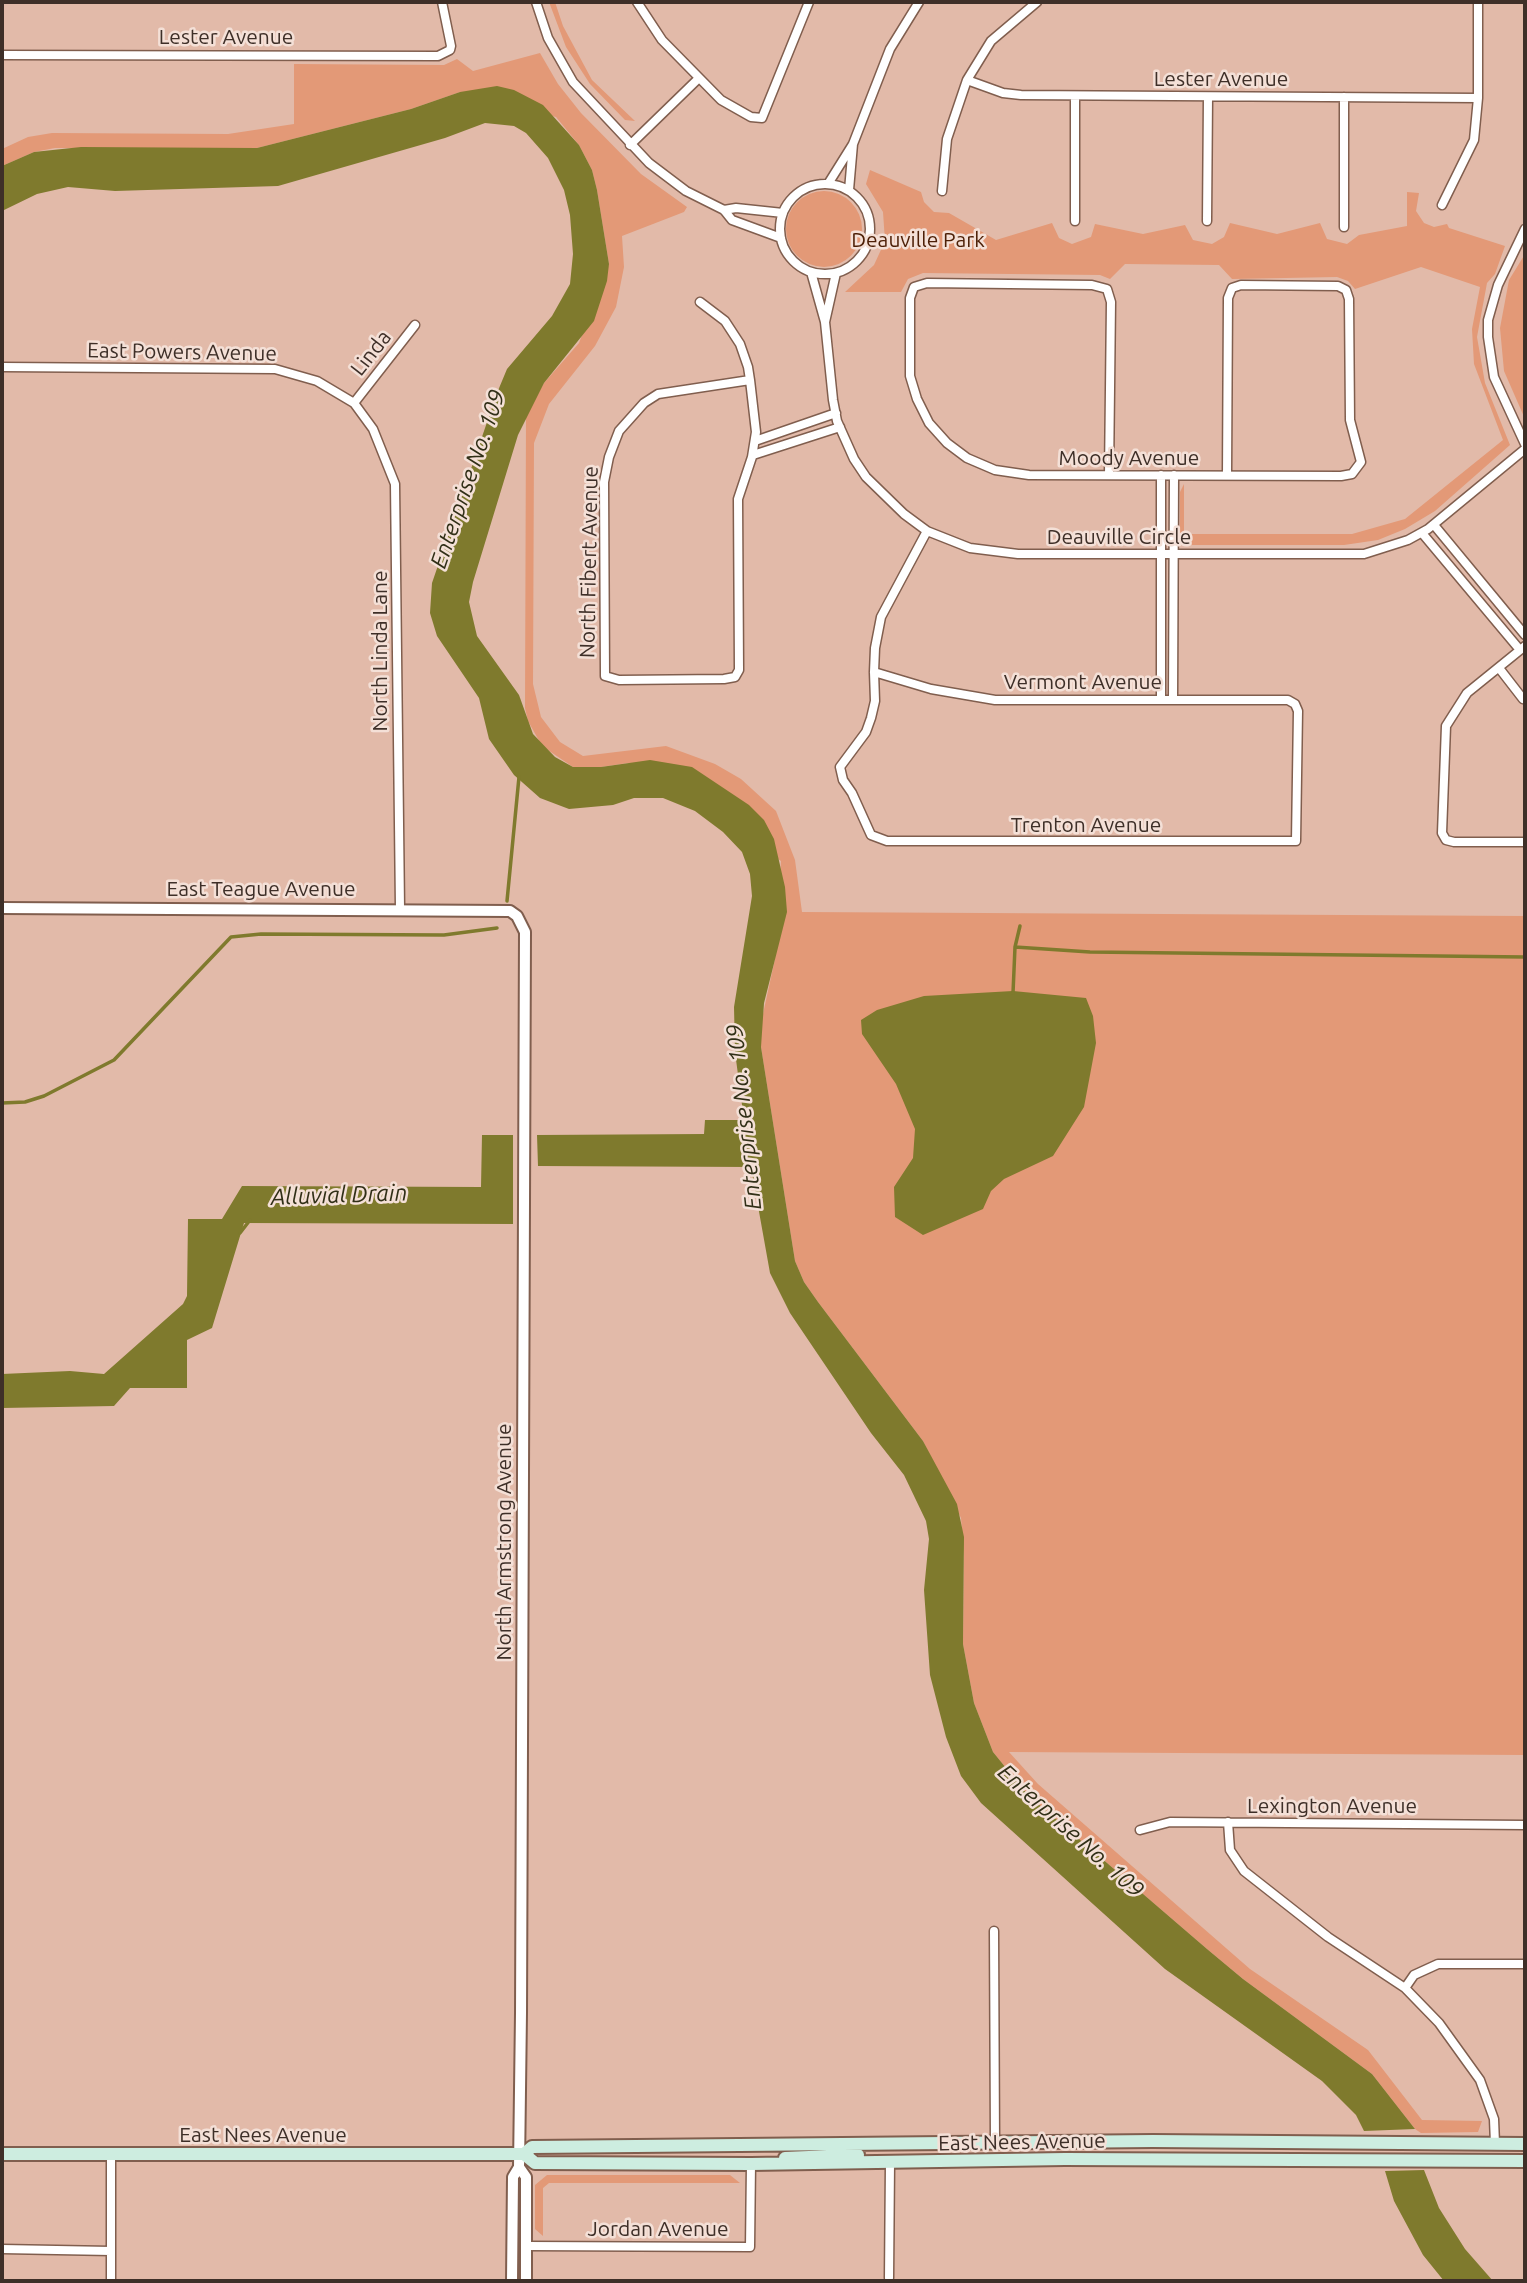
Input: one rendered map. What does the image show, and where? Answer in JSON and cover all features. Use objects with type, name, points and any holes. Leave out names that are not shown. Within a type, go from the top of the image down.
[{"type":"main road","name":"East Nees Avenue","points":[[521,2159],[532,2147],[904,2146],[1153,2141],[1525,2144]]},
{"type":"main road","points":[[890,2163],[936,2156],[985,2154],[995,2145]]},
{"type":"main road","points":[[751,2164],[803,2155],[888,2155],[904,2146]]},
{"type":"main road","name":"East Nees Avenue","points":[[2,2154],[751,2164],[1065,2160],[1525,2161]]},
{"type":"street","name":"Lester Avenue","points":[[2,55],[438,55],[450,50],[451,40],[442,2]]},
{"type":"street","points":[[536,2],[548,38],[567,73],[630,145],[667,179],[724,210],[732,220],[780,238]]},
{"type":"street","points":[[637,2],[662,40],[721,100],[739,112],[762,118],[809,2]]},
{"type":"street","points":[[828,184],[853,144],[890,49],[919,2]]},
{"type":"street","points":[[942,191],[947,139],[967,80],[990,41],[1037,2]]},
{"type":"street","points":[[1442,205],[1474,140],[1478,98],[1478,2]]},
{"type":"street","points":[[630,145],[699,78]]},
{"type":"street","name":"Lester Avenue","points":[[967,80],[1003,93],[1075,96],[1478,98]]},
{"type":"street","points":[[1075,96],[1075,221]]},
{"type":"street","points":[[1207,221],[1208,97]]},
{"type":"street","points":[[1344,97],[1344,227]]},
{"type":"street","points":[[849,190],[853,144]]},
{"type":"street","points":[[828,184],[849,190],[862,202],[869,215],[870,236],[863,255],[853,265],[836,273],[811,272],[798,265],[788,254],[780,238],[783,213],[800,191],[813,185],[828,184]]},
{"type":"street","points":[[724,210],[736,208],[783,213]]},
{"type":"street","name":"Deauville Circle","points":[[811,272],[825,322],[840,427],[866,477],[886,500],[927,531],[970,548],[995,552],[1364,554],[1386,549],[1434,525],[1525,446],[1494,377],[1488,337],[1495,294],[1525,229]]},
{"type":"street","name":"Deauville Circle","points":[[825,322],[836,273]]},
{"type":"street","name":"Moody Avenue","points":[[1109,475],[1111,302],[1107,289],[1092,285],[927,283],[914,287],[910,298],[909,361],[913,387],[922,410],[947,443],[967,458],[995,470],[1029,475],[1341,476],[1359,469],[1361,462],[1350,421],[1349,299],[1346,290],[1338,286],[1241,285],[1232,288],[1227,298],[1227,475]]},
{"type":"street","points":[[700,302],[733,332],[740,344],[750,380],[755,441],[753,455],[840,427]]},
{"type":"street","name":"Linda","points":[[354,403],[415,325]]},
{"type":"street","name":"East Powers Avenue","points":[[2,367],[275,369],[317,381],[354,403]]},
{"type":"street","name":"North Fibert Avenue","points":[[750,380],[658,394],[637,409],[619,431],[609,457],[604,482],[605,676],[618,680],[735,677],[740,670],[738,499],[753,455]]},
{"type":"street","name":"North Linda Lane","points":[[354,403],[373,429],[395,484],[400,908]]},
{"type":"street","points":[[755,441],[836,413]]},
{"type":"street","points":[[1161,475],[1161,700]]},
{"type":"street","points":[[1173,699],[1174,475]]},
{"type":"street","points":[[1434,525],[1525,635]]},
{"type":"street","points":[[874,672],[874,648],[881,617],[927,531]]},
{"type":"street","points":[[1422,533],[1523,648],[1467,693],[1452,712],[1443,741],[1442,833],[1446,840],[1525,842]]},
{"type":"street","points":[[1499,667],[1523,699]]},
{"type":"street","name":"Vermont Avenue","points":[[874,672],[931,689],[995,700],[1288,701],[1295,704],[1298,711],[1296,841]]},
{"type":"street","name":"Trenton Avenue","points":[[874,672],[871,718],[861,740],[840,767],[840,774],[875,838],[983,842],[1296,841]]},
{"type":"street","name":"East Teague Avenue","points":[[2,908],[400,908],[510,911],[518,918]]},
{"type":"street","name":"North Armstrong Avenue","points":[[518,918],[525,933],[521,2159],[526,2177],[526,2281]]},
{"type":"street","name":"Lexington Avenue","points":[[1140,1830],[1170,1822],[1525,1825]]},
{"type":"street","points":[[1228,1822],[1230,1850],[1244,1871],[1328,1937],[1405,1988],[1439,2023],[1480,2080],[1494,2119],[1495,2144]]},
{"type":"street","points":[[994,1931],[995,2145]]},
{"type":"street","points":[[1405,1988],[1414,1976],[1438,1964],[1525,1964]]},
{"type":"street","points":[[111,2155],[111,2281]]},
{"type":"street","name":"North Armstrong Avenue","points":[[512,2281],[513,2177],[521,2159]]},
{"type":"street","points":[[889,2278],[890,2163]]},
{"type":"street","name":"Jordan Avenue","points":[[526,2246],[750,2247],[751,2164]]},
{"type":"street","points":[[2,2249],[111,2251]]},
{"type":"green space","points":[[549,2],[555,2],[563,26],[592,80],[635,121],[625,120],[590,84],[566,47]]},
{"type":"green space","points":[[540,53],[558,84],[581,113],[641,174],[687,207],[684,212],[622,236],[624,267],[616,307],[595,346],[549,404],[534,443],[533,684],[541,717],[560,742],[583,756],[666,746],[715,764],[741,779],[776,811],[795,860],[802,912],[1525,916],[1525,1755],[1009,1752],[1038,1784],[1250,1969],[1368,2050],[1422,2120],[1482,2121],[1478,2132],[1421,2133],[1415,2129],[1372,2074],[1243,1979],[1207,1949],[1028,1795],[993,1752],[974,1703],[963,1644],[964,1556],[961,1518],[923,1441],[818,1302],[804,1282],[795,1261],[761,1047],[761,1023],[775,959],[781,861],[628,763],[573,767],[542,746],[528,721],[525,708],[526,415],[544,383],[579,343],[609,264],[592,170],[579,145],[556,117],[460,92],[411,109],[257,148],[55,148],[34,152],[2,166],[2,149],[28,137],[52,133],[228,134],[294,124],[294,64],[444,65],[457,59],[473,71]]},
{"type":"green space","name":"Deauville Park","points":[[870,170],[921,192],[924,202],[934,212],[949,213],[996,240],[1052,223],[1059,238],[1072,244],[1091,237],[1095,224],[1143,234],[1185,225],[1193,240],[1212,244],[1224,237],[1230,223],[1277,234],[1320,223],[1327,239],[1347,244],[1359,235],[1407,226],[1407,192],[1419,193],[1416,211],[1424,223],[1434,227],[1447,224],[1449,228],[1505,246],[1495,274],[1487,283],[1477,337],[1485,383],[1510,445],[1435,511],[1405,529],[1378,540],[1344,545],[1186,545],[1180,535],[1180,492],[1184,484],[1184,534],[1352,534],[1405,519],[1503,440],[1474,364],[1472,329],[1480,287],[1421,267],[1355,289],[1348,281],[1337,277],[1232,279],[1219,265],[1125,264],[1110,279],[1100,275],[923,273],[908,279],[901,292],[845,292],[874,265],[885,241],[883,212],[866,184]]},
{"type":"green space","points":[[824,191],[838,194],[851,202],[859,215],[862,229],[859,243],[851,256],[838,264],[824,267],[810,264],[797,256],[789,243],[786,229],[789,215],[797,202],[810,194]]},
{"type":"green space","points":[[1525,254],[1525,419],[1504,371],[1500,328],[1509,280]]},
{"type":"green space","points":[[547,2175],[730,2175],[740,2183],[549,2183],[543,2188],[543,2236],[535,2229],[535,2185]]},
{"type":"water","name":"Enterprise No. 109","points":[[497,86],[514,90],[543,105],[579,145],[592,170],[609,264],[607,281],[594,321],[544,383],[518,435],[473,582],[469,602],[477,636],[519,695],[533,734],[555,757],[573,767],[601,767],[650,760],[692,767],[749,805],[764,820],[774,839],[785,887],[787,912],[764,1003],[761,1047],[795,1261],[804,1282],[818,1302],[923,1441],[957,1504],[964,1537],[963,1644],[974,1703],[993,1752],[1028,1795],[1207,1949],[1243,1979],[1372,2074],[1415,2129],[1364,2131],[1356,2115],[1322,2081],[1165,1969],[981,1803],[961,1776],[946,1737],[930,1675],[924,1590],[929,1539],[926,1521],[904,1475],[871,1433],[790,1313],[770,1273],[751,1167],[538,1166],[537,1135],[704,1134],[705,1120],[744,1120],[735,1052],[734,1007],[752,896],[750,874],[742,852],[723,832],[695,811],[663,798],[634,798],[613,805],[569,809],[540,798],[514,775],[489,739],[479,698],[437,636],[430,613],[432,583],[507,369],[552,316],[570,284],[573,254],[570,215],[564,190],[548,158],[526,133],[514,126],[485,123],[445,138],[278,186],[115,191],[68,187],[37,194],[2,211],[2,166],[34,152],[81,147],[257,148],[411,109],[460,92]]},
{"type":"water","points":[[1013,991],[1086,998],[1093,1016],[1096,1043],[1084,1107],[1053,1156],[1004,1179],[991,1191],[983,1209],[923,1235],[895,1217],[894,1187],[913,1158],[915,1129],[896,1084],[862,1034],[861,1020],[877,1010],[924,996]]},
{"type":"water","points":[[482,1135],[513,1135],[513,1224],[244,1223],[212,1328],[187,1340],[187,1388],[130,1388],[114,1406],[2,1408],[2,1374],[70,1371],[104,1374],[183,1304],[187,1296],[188,1219],[222,1219],[242,1186],[481,1187]]},
{"type":"water","points":[[1424,2170],[1439,2208],[1465,2249],[1493,2281],[1444,2281],[1423,2255],[1394,2201],[1385,2171]]},
{"type":"waterway","points":[[507,901],[519,777]]},
{"type":"waterway","name":"Alluvial Drain","points":[[1013,993],[1015,947],[1020,926]]},
{"type":"waterway","points":[[2,1103],[25,1102],[44,1096],[114,1060],[231,937],[261,934],[444,935],[497,928]]},
{"type":"waterway","points":[[1015,947],[1090,952],[1525,957]]},
{"type":"waterway","name":"Alluvial Drain","points":[[240,1233],[250,1220]]}]
